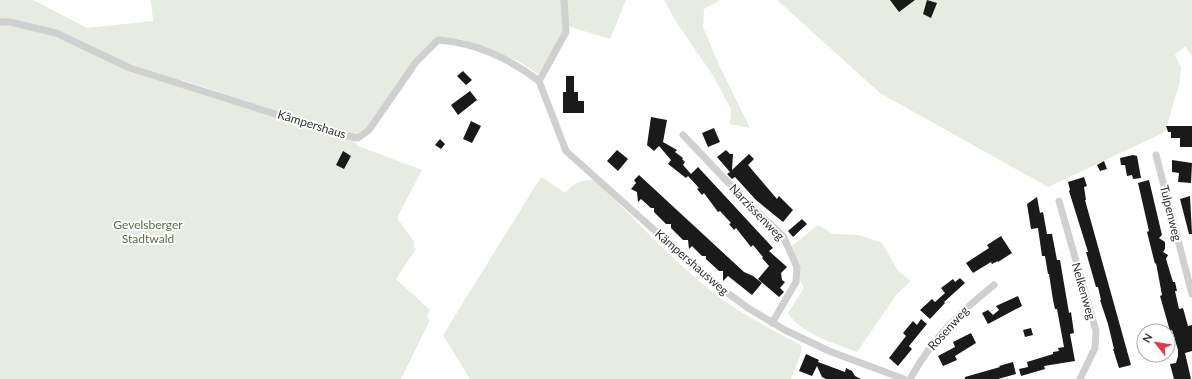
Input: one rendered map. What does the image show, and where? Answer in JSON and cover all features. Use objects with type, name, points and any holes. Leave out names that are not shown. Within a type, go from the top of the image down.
[{"type":"street","points":[[539,81],[564,38],[567,27],[564,3]]},
{"type":"street","name":"Kämpershaus","points":[[0,22],[10,22],[56,33],[130,68],[278,113],[335,133],[358,138],[369,130],[416,62],[438,40],[461,42],[501,57],[517,64],[539,81]]},
{"type":"street","name":"Kämpershausweg","points":[[539,81],[566,151],[710,280],[772,323],[829,351],[904,379]]},
{"type":"street","name":"Narzissenweg","points":[[683,135],[747,202],[783,236],[797,267],[796,282],[772,323]]},
{"type":"street","name":"Tulpenweg","points":[[1156,155],[1192,294]]},
{"type":"street","name":"Nelkenweg","points":[[1059,201],[1096,331],[1095,348],[1080,379]]},
{"type":"street","name":"Rosenweg","points":[[910,379],[922,357],[939,335],[964,309],[994,284]]},
{"type":"green space","name":"Gevelsberger Stadtwald","points":[[0,0],[33,0],[87,28],[153,21],[151,0],[562,0],[564,26],[561,39],[538,74],[518,61],[464,40],[436,37],[368,128],[358,136],[348,135],[182,80],[180,85],[354,140],[358,146],[422,170],[397,218],[415,243],[413,246],[416,249],[396,279],[430,310],[427,317],[430,320],[401,379],[0,379]]},
{"type":"green space","points":[[565,0],[626,0],[610,39],[567,26]]},
{"type":"green space","points":[[664,0],[720,0],[704,9],[703,27],[720,67],[750,128],[730,124],[731,109],[714,77],[675,20]]},
{"type":"green space","points":[[777,0],[1192,0],[1192,56],[1185,46],[1175,55],[1181,67],[1180,81],[1165,132],[1048,187],[880,93]]},
{"type":"green space","points":[[541,177],[565,193],[579,182],[596,180],[663,248],[717,296],[765,326],[802,346],[801,354],[791,379],[470,379],[443,335]]},
{"type":"green space","points":[[818,225],[833,234],[859,235],[882,243],[898,271],[911,281],[896,295],[857,352],[809,332],[788,313],[804,288],[799,278],[800,264],[791,247]]},
{"type":"building","points":[[890,0],[915,0],[899,12]]},
{"type":"building","points":[[927,0],[937,3],[931,18],[923,14]]},
{"type":"building","points":[[463,71],[472,80],[466,85],[457,76]]},
{"type":"building","points":[[566,76],[574,76],[574,92],[578,92],[578,101],[584,101],[584,113],[563,113],[563,92],[566,92]]},
{"type":"building","points":[[470,91],[477,100],[458,115],[451,105]]},
{"type":"building","points":[[651,117],[667,120],[663,142],[677,150],[675,152],[683,158],[682,159],[685,162],[683,165],[691,174],[698,167],[773,248],[769,251],[787,267],[781,273],[782,280],[785,282],[780,288],[784,292],[779,297],[758,279],[769,266],[753,245],[751,247],[736,228],[734,230],[729,224],[731,223],[720,211],[718,212],[704,193],[702,195],[697,189],[699,188],[688,176],[686,178],[668,164],[671,160],[659,146],[654,151],[647,145]]},
{"type":"building","points":[[471,121],[481,126],[472,143],[463,139]]},
{"type":"building","points":[[1166,126],[1192,126],[1192,147],[1180,147],[1180,138],[1171,138],[1171,132],[1168,132]]},
{"type":"building","points":[[714,128],[720,142],[708,147],[702,133]]},
{"type":"building","points":[[440,139],[445,144],[441,149],[435,145]]},
{"type":"building","points":[[617,150],[628,159],[618,171],[607,161]]},
{"type":"building","points":[[726,150],[730,154],[733,154],[732,170],[749,154],[754,159],[748,165],[777,199],[779,196],[793,210],[783,222],[756,200],[735,177],[732,179],[727,174],[730,172],[717,157]]},
{"type":"building","points":[[343,151],[351,156],[344,169],[336,165]]},
{"type":"building","points":[[1133,155],[1137,156],[1141,178],[1133,179],[1132,175],[1127,176],[1125,165],[1121,165],[1120,158]]},
{"type":"building","points":[[1172,160],[1192,163],[1191,183],[1178,182],[1179,173],[1172,172]]},
{"type":"building","points":[[1104,161],[1107,169],[1100,171],[1097,165]]},
{"type":"building","points":[[639,175],[744,272],[753,276],[762,283],[752,295],[728,276],[723,281],[723,271],[719,271],[706,259],[706,256],[702,256],[692,246],[689,249],[688,240],[683,240],[671,228],[671,224],[666,224],[654,212],[654,208],[651,208],[641,199],[638,202],[637,192],[631,189],[636,183],[634,180]]},
{"type":"building","points":[[1084,177],[1087,186],[1084,187],[1085,200],[1131,365],[1119,368],[1113,349],[1108,324],[1100,300],[1098,287],[1096,287],[1086,252],[1088,252],[1069,191],[1068,182]]},
{"type":"building","points":[[1149,180],[1162,235],[1159,238],[1165,242],[1165,249],[1163,252],[1168,255],[1166,259],[1173,282],[1175,282],[1177,291],[1175,291],[1179,309],[1183,308],[1188,326],[1192,325],[1192,351],[1185,353],[1191,379],[1174,379],[1170,364],[1176,363],[1178,356],[1176,343],[1176,323],[1168,323],[1160,296],[1162,295],[1156,263],[1155,264],[1147,232],[1149,231],[1138,183]]},
{"type":"building","points":[[1190,196],[1192,234],[1189,234],[1180,199]]},
{"type":"building","points":[[1037,197],[1040,213],[1043,212],[1047,234],[1052,234],[1057,260],[1060,260],[1069,313],[1071,312],[1074,333],[1070,334],[1075,361],[1044,366],[1045,369],[1021,376],[1019,369],[1028,367],[1027,362],[1053,354],[1053,352],[1059,351],[1058,348],[1064,347],[1045,256],[1042,256],[1038,228],[1031,229],[1027,204]]},
{"type":"building","points":[[802,219],[807,224],[793,237],[788,231]]},
{"type":"building","points":[[1001,236],[1012,253],[998,262],[992,264],[991,262],[973,273],[966,263],[989,248],[987,245]]},
{"type":"building","points":[[960,278],[965,283],[944,302],[945,303],[930,319],[920,310],[932,299],[935,302],[945,293],[941,288],[953,279],[955,282]]},
{"type":"building","points":[[1018,296],[1022,306],[988,324],[982,313],[988,310],[993,315],[999,310],[996,306]]},
{"type":"building","points":[[921,319],[927,324],[909,346],[912,349],[898,366],[889,358],[906,336],[903,333],[913,321],[917,325]]},
{"type":"building","points":[[1031,328],[1033,335],[1025,337],[1023,330]]},
{"type":"building","points":[[971,333],[976,343],[955,356],[957,360],[943,366],[938,356],[955,347],[953,342]]},
{"type":"building","points":[[806,354],[819,360],[818,362],[845,372],[846,368],[861,379],[826,379],[822,377],[817,366],[812,376],[799,371]]},
{"type":"building","points":[[1013,362],[1016,374],[998,379],[965,379],[965,377]]}]
